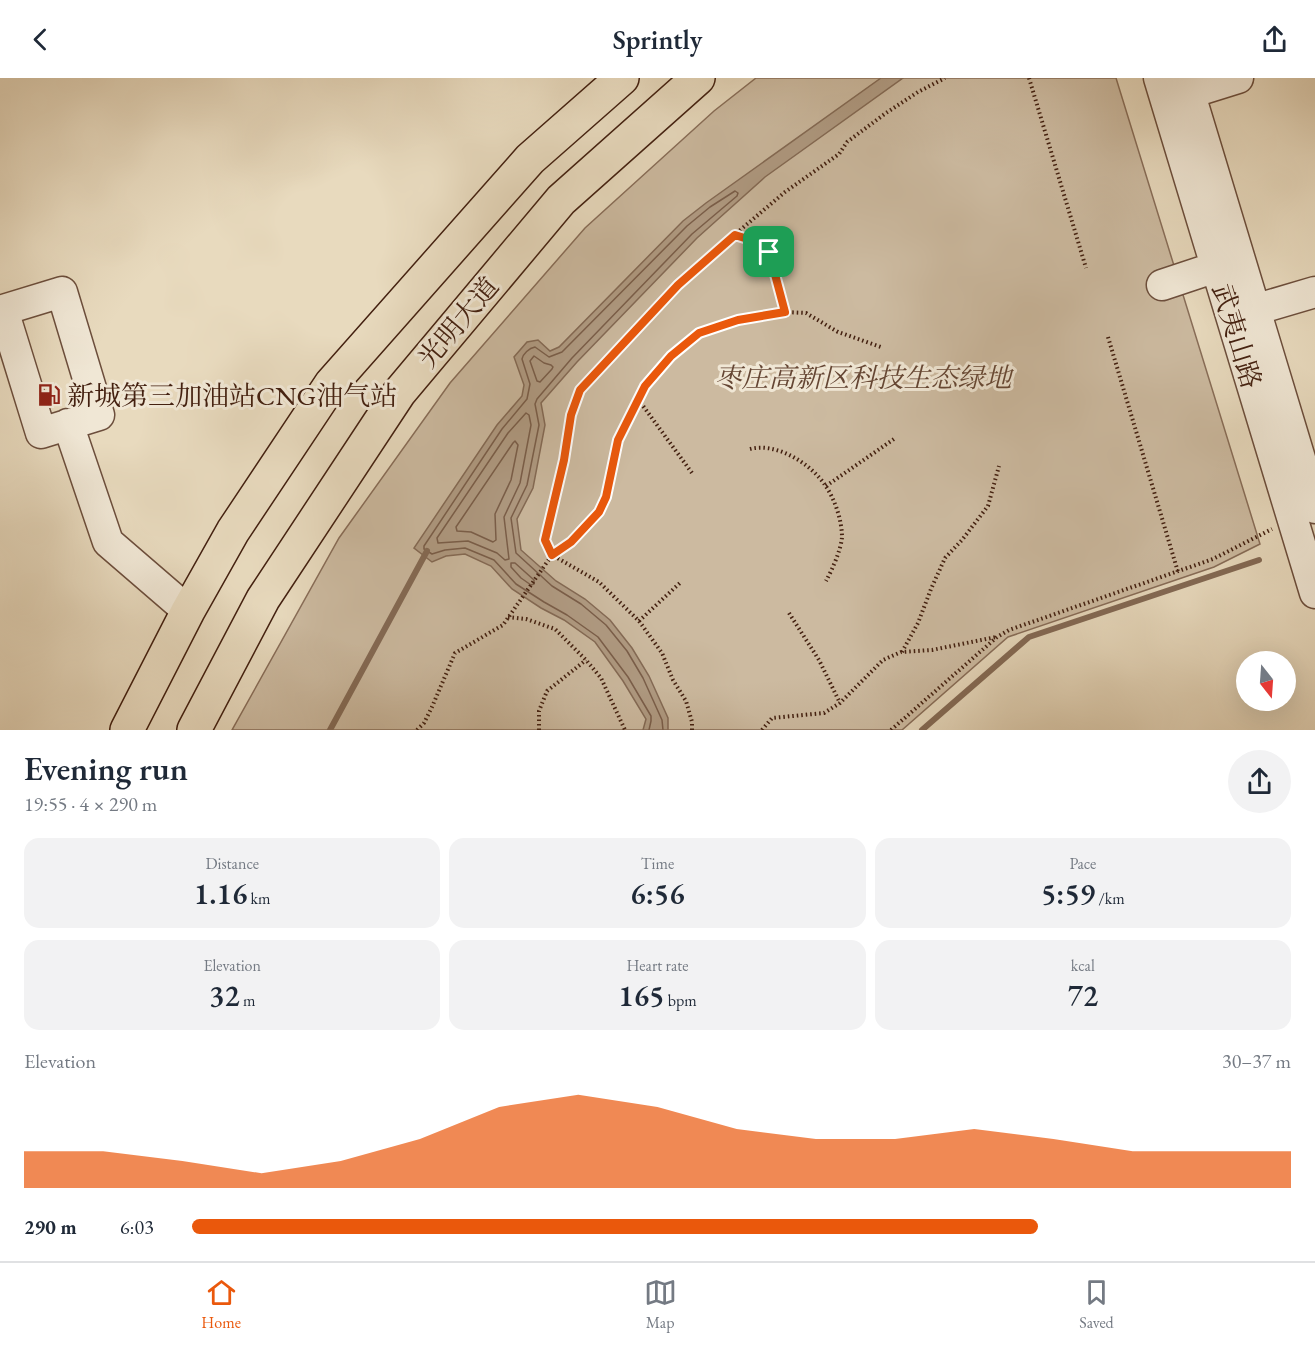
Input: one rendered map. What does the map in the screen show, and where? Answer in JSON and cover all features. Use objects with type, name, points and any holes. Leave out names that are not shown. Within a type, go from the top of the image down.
[{"type":"main road","name":"光明大道","points":[[127,730],[188,611],[233,531],[331,384],[530,159],[622,78]]},
{"type":"main road","name":"光明大道","points":[[194,730],[263,598],[399,393],[561,200],[698,78]]},
{"type":"street","name":"武夷山路","points":[[1159,78],[1216,267],[1243,313]]},
{"type":"street","points":[[1188,85],[1238,78]]},
{"type":"street","name":"武夷山路","points":[[1188,85],[1243,313],[1304,513],[1315,593]]},
{"type":"street","points":[[1162,285],[1216,267]]},
{"type":"street","points":[[62,292],[99,415],[68,424],[41,433],[3,310],[62,292]]},
{"type":"street","points":[[1243,313],[1315,292]]},
{"type":"street","points":[[68,424],[108,542],[188,611]]},
{"type":"path","points":[[692,730],[686,701],[673,680],[662,653],[639,621],[599,582],[552,555],[545,540],[564,460],[571,415],[580,390],[678,285],[735,235],[786,192],[839,154],[847,142],[918,92],[945,78]]},
{"type":"path","points":[[1029,78],[1086,268]]},
{"type":"path","points":[[735,235],[757,242],[769,252],[785,312]]},
{"type":"path","points":[[417,730],[424,723],[432,707],[455,653],[503,624],[552,555],[571,542],[599,512],[606,497],[618,440],[645,386],[671,356],[699,333],[738,320],[785,312],[806,313],[838,332],[881,347]]},
{"type":"path","points":[[1108,338],[1178,572]]},
{"type":"path","points":[[638,399],[692,473]]},
{"type":"path","points":[[826,486],[894,439]]},
{"type":"path","points":[[750,448],[771,449],[785,453],[816,474],[826,486],[835,503],[842,539],[826,581]]},
{"type":"path","points":[[902,652],[918,623],[945,558],[963,540],[988,506],[999,466]]},
{"type":"path","points":[[891,730],[997,637],[1009,630],[1213,559],[1304,513]]},
{"type":"path","points":[[639,621],[681,582]]},
{"type":"path","points":[[789,613],[819,660],[840,703]]},
{"type":"path","points":[[508,617],[526,619],[555,629],[601,678],[625,730]]},
{"type":"path","points":[[762,730],[772,718],[824,713],[840,703],[883,660],[902,652],[932,650],[997,637]]},
{"type":"path","points":[[539,730],[539,711],[547,691],[586,660]]},
{"type":"green space","name":"枣庄高新区科技生态绿地","points":[[756,78],[1116,78],[1260,544],[1214,567],[1008,637],[902,730],[232,730],[339,538],[450,383],[585,228],[714,111]]},
{"type":"water","points":[[881,78],[903,78],[765,177],[697,238],[577,362],[541,403],[545,425],[533,488],[517,519],[521,550],[556,581],[585,599],[610,620],[632,648],[649,676],[668,718],[668,730],[643,730],[646,719],[623,681],[595,642],[564,620],[512,589],[491,566],[465,554],[446,556],[432,562],[414,548],[497,425],[522,396],[524,385],[514,357],[527,342],[538,340],[550,351],[559,347],[683,221]]},
{"type":"waterway","points":[[330,730],[427,551]]},
{"type":"waterway","points":[[922,730],[1029,637],[1259,560]]},
{"type":"place","name":"新城第三加油站CNG油气站","points":[[49,395]]},
{"type":"route","points":[[735,235],[757,242],[769,252],[785,312],[738,320],[699,333],[671,356],[645,386],[618,440],[606,497],[599,512],[571,542],[552,555],[545,540],[564,460],[571,415],[580,390],[678,285],[735,235]]}]
